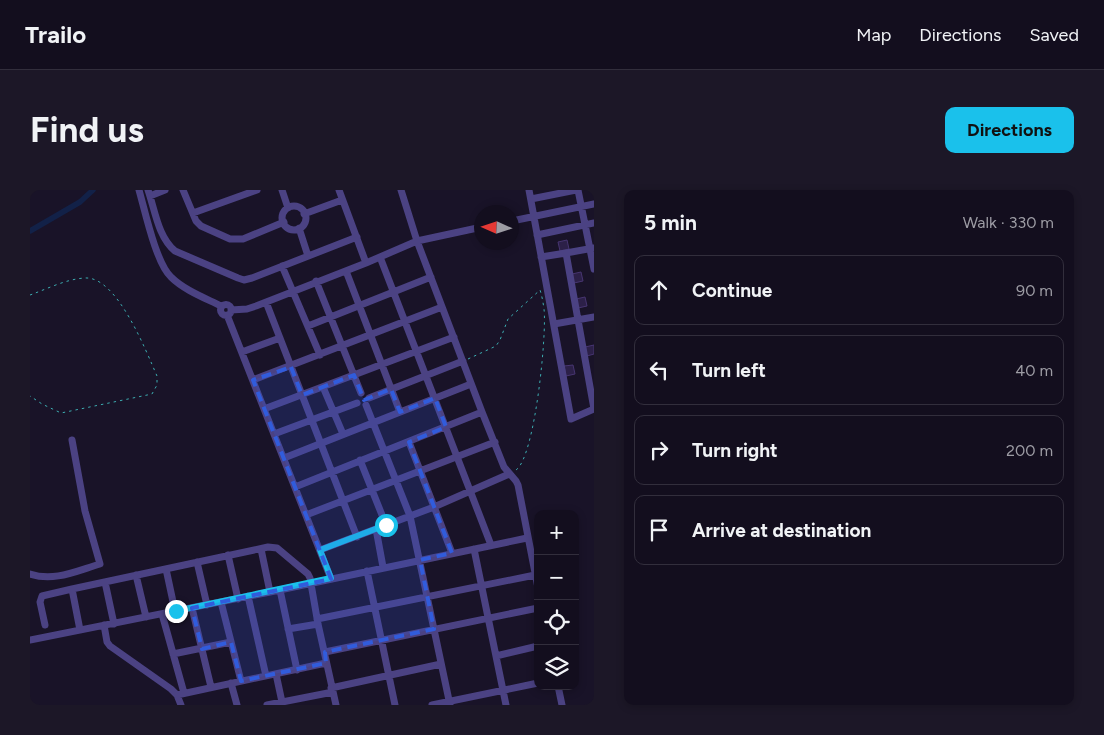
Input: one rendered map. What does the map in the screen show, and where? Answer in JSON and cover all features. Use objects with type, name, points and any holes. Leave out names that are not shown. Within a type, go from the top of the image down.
[{"type":"street","points":[[139,190],[158,254],[170,276],[221,306],[223,304],[229,305],[229,312],[242,352],[331,578]]},
{"type":"street","points":[[165,190],[149,193],[166,241],[175,250],[244,280],[357,237]]},
{"type":"street","points":[[183,190],[196,221],[201,226],[230,239],[243,239],[284,222]]},
{"type":"street","points":[[193,213],[238,193],[257,190]]},
{"type":"street","points":[[282,190],[288,208]]},
{"type":"street","points":[[339,190],[366,263]]},
{"type":"street","points":[[401,190],[417,241],[482,412],[504,467],[518,485],[534,571]]},
{"type":"street","points":[[529,190],[571,419],[594,409],[566,253]]},
{"type":"street","points":[[531,199],[577,190],[592,248],[594,269]]},
{"type":"street","points":[[304,214],[342,200]]},
{"type":"street","points":[[519,219],[594,204]]},
{"type":"street","points":[[297,206],[300,208],[306,223],[299,228],[289,230],[284,222],[283,214],[288,208],[297,206]]},
{"type":"street","points":[[537,235],[594,223]]},
{"type":"street","points":[[299,228],[308,256]]},
{"type":"street","points":[[229,312],[247,309],[266,302],[417,241],[474,229]]},
{"type":"street","points":[[541,257],[592,248]]},
{"type":"street","points":[[380,257],[491,545]]},
{"type":"street","points":[[282,266],[320,355]]},
{"type":"street","points":[[346,271],[400,412]]},
{"type":"street","points":[[308,326],[431,277]]},
{"type":"street","points":[[316,281],[361,393],[364,393],[369,398]]},
{"type":"street","points":[[266,302],[357,537]]},
{"type":"street","points":[[253,380],[442,308]]},
{"type":"street","points":[[554,324],[594,317]]},
{"type":"street","points":[[264,409],[454,337]]},
{"type":"street","points":[[242,352],[280,338]]},
{"type":"street","points":[[450,703],[410,516],[366,405],[369,398],[463,361]]},
{"type":"street","points":[[284,458],[471,384]]},
{"type":"street","points":[[323,387],[343,434]]},
{"type":"street","points":[[357,403],[356,399],[361,393]]},
{"type":"street","points":[[274,434],[357,403],[362,406],[366,405]]},
{"type":"street","points":[[295,486],[482,412]]},
{"type":"street","points":[[30,574],[41,578],[67,575],[100,564],[85,511],[72,440]]},
{"type":"street","points":[[409,442],[452,553]]},
{"type":"street","points":[[306,515],[495,442]]},
{"type":"street","points":[[360,460],[386,525]]},
{"type":"street","points":[[320,550],[434,507],[510,474]]},
{"type":"street","points":[[376,530],[383,568]]},
{"type":"street","points":[[30,640],[527,538]]},
{"type":"street","points":[[45,626],[40,602],[42,596],[228,555],[277,548],[308,574],[336,705]]},
{"type":"street","points":[[261,549],[270,592]]},
{"type":"street","points":[[474,549],[506,705]]},
{"type":"street","points":[[228,555],[238,598]]},
{"type":"street","points":[[197,562],[207,605]]},
{"type":"street","points":[[166,569],[176,611]]},
{"type":"street","points":[[367,571],[395,705]]},
{"type":"street","points":[[136,575],[146,617]]},
{"type":"street","points":[[288,629],[375,608],[534,576]]},
{"type":"street","points":[[105,582],[114,624]]},
{"type":"street","points":[[72,589],[80,630]]},
{"type":"street","points":[[280,590],[297,670]]},
{"type":"street","points":[[248,596],[266,676]]},
{"type":"street","points":[[222,602],[241,681]]},
{"type":"street","points":[[192,608],[211,688]]},
{"type":"street","points":[[324,652],[534,609]]},
{"type":"street","points":[[162,614],[181,694],[180,705]]},
{"type":"street","points":[[104,626],[107,642],[110,646],[181,694],[326,663]]},
{"type":"street","points":[[173,654],[232,642]]},
{"type":"street","points":[[496,656],[534,647]]},
{"type":"street","points":[[267,705],[441,664]]},
{"type":"street","points":[[276,674],[279,703]]},
{"type":"street","points":[[232,683],[237,705]]},
{"type":"street","points":[[432,705],[450,703],[534,684]]},
{"type":"street","points":[[559,690],[562,705]]},
{"type":"path","points":[[30,296],[72,280],[87,278],[98,281],[108,289],[133,321],[157,376],[152,394],[61,413],[30,396]]},
{"type":"path","points":[[463,361],[496,346],[508,319],[540,290],[544,309],[544,340],[535,413],[524,460],[518,469],[510,474]]},
{"type":"highlighted area","points":[[291,367],[302,395],[354,375],[364,400],[391,389],[400,412],[435,398],[446,427],[409,442],[452,553],[420,560],[434,629],[325,652],[326,663],[241,681],[231,642],[202,649],[192,608],[331,579],[253,380]]},
{"type":"building","points":[[567,240],[569,249],[560,251],[558,242]]},
{"type":"building","points":[[581,272],[583,281],[574,283],[572,274]]},
{"type":"building","points":[[585,297],[587,306],[578,308],[576,299]]},
{"type":"building","points":[[594,345],[594,354],[587,356],[585,347]]},
{"type":"building","points":[[573,365],[575,374],[566,376],[564,366]]},
{"type":"waterway","points":[[30,231],[80,202],[93,190]]},
{"type":"route","points":[[176,611],[331,578],[320,550],[386,525]]}]
